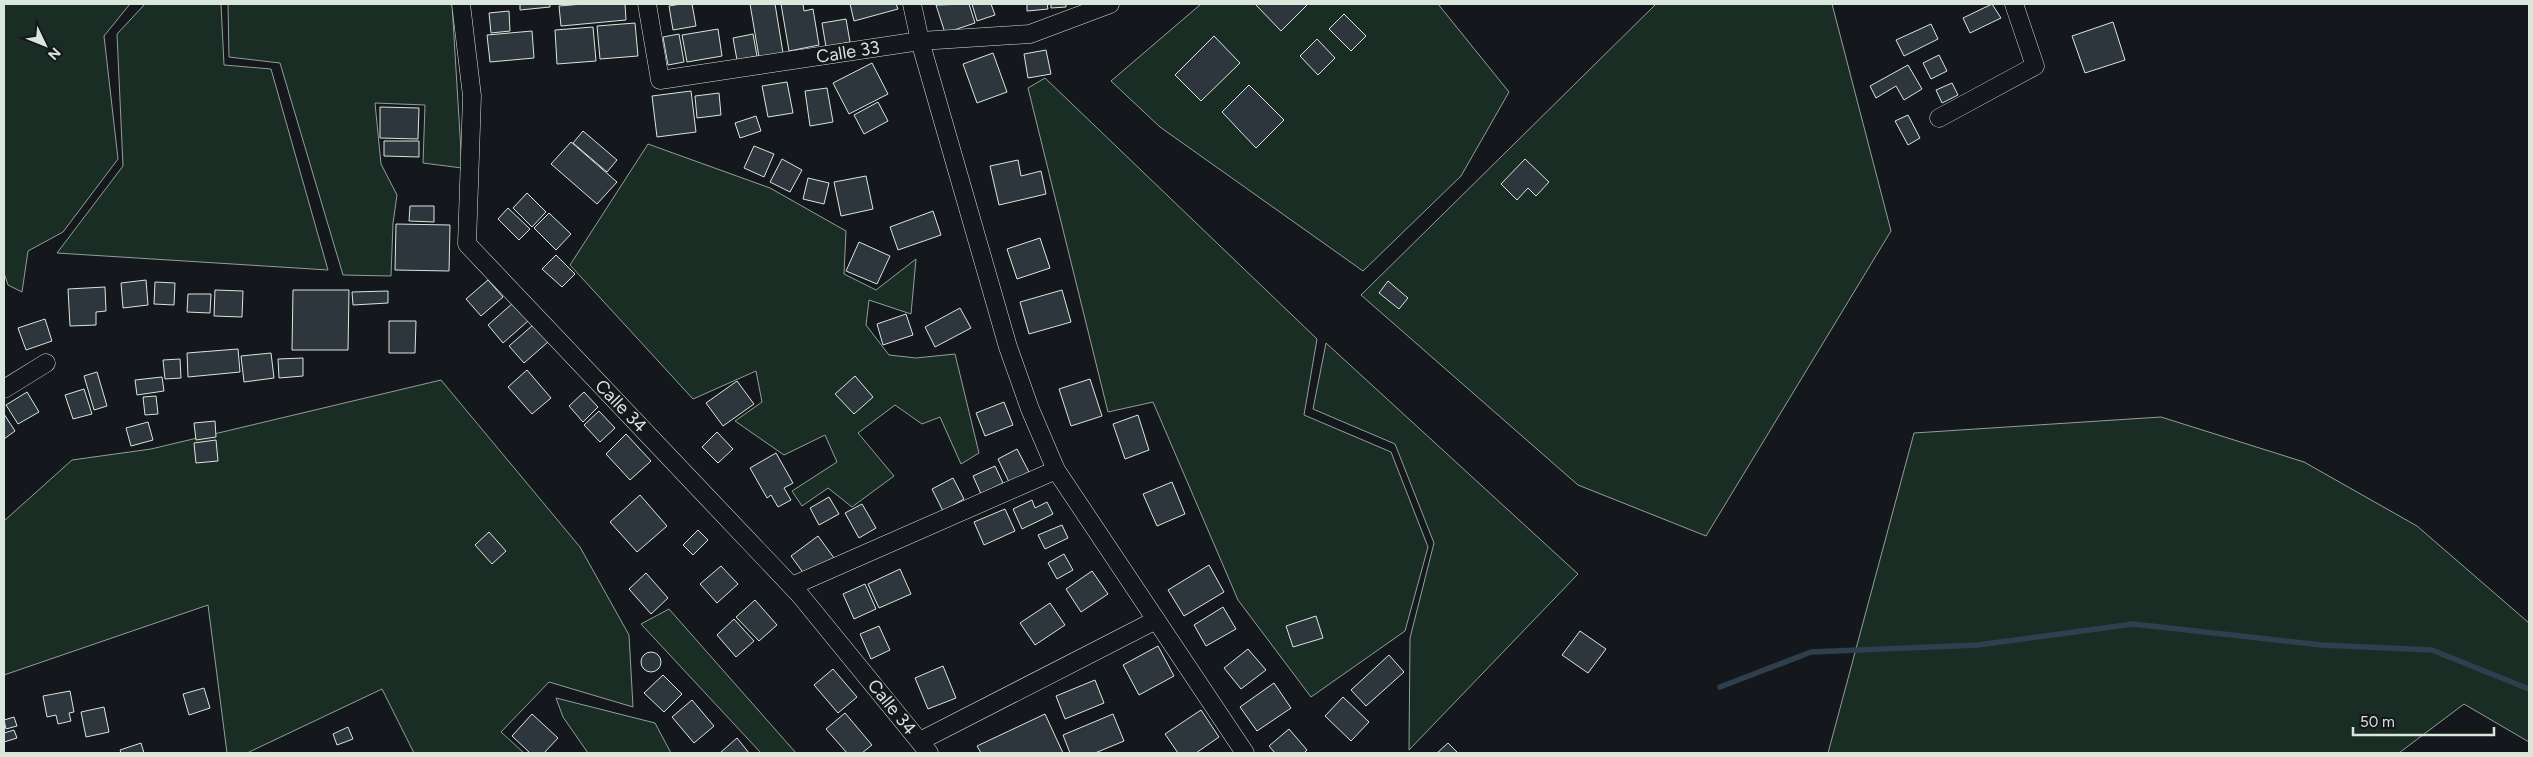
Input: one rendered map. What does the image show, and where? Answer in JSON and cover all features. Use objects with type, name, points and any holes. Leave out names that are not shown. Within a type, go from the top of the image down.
[{"type":"street","name":"Calle 34","points":[[461,4],[472,96],[467,244],[792,586],[925,747]]},
{"type":"street","name":"Calle 33","points":[[647,4],[660,80],[920,41],[1030,34],[1110,4]]},
{"type":"street","points":[[912,4],[920,41],[1008,347],[1030,409],[1056,470],[1156,620],[1238,751]]},
{"type":"street","points":[[1940,118],[2035,66],[2014,4]]},
{"type":"street","points":[[4,389],[46,363]]},
{"type":"street","points":[[792,586],[1056,470]]},
{"type":"street","points":[[925,747],[1156,620]]},
{"type":"green space","points":[[4,4],[130,4],[104,36],[118,159],[63,232],[28,251],[22,292],[8,285],[4,273]]},
{"type":"green space","points":[[145,4],[221,4],[224,65],[271,69],[328,270],[57,253],[123,166],[117,34]]},
{"type":"green space","points":[[228,4],[452,4],[462,168],[423,163],[425,105],[375,103],[381,164],[397,195],[393,223],[391,276],[343,275],[280,63],[229,57]]},
{"type":"green space","points":[[1201,4],[1438,4],[1509,92],[1461,176],[1363,271],[1160,127],[1111,81]]},
{"type":"green space","points":[[1656,4],[1832,4],[1891,231],[1706,536],[1578,485],[1361,295]]},
{"type":"green space","points":[[1045,78],[1317,339],[1304,415],[1391,452],[1428,547],[1405,631],[1311,697],[1238,600],[1153,402],[1108,412],[1028,88]]},
{"type":"green space","points":[[648,144],[770,188],[846,231],[844,274],[876,290],[916,259],[911,314],[869,300],[866,325],[889,355],[916,358],[955,354],[979,453],[961,464],[940,417],[922,424],[895,405],[858,433],[894,476],[852,507],[828,488],[802,506],[792,491],[837,462],[825,435],[784,455],[735,421],[762,402],[756,371],[693,399],[570,265]]},
{"type":"green space","points":[[1326,343],[1578,574],[1409,750],[1410,638],[1434,543],[1395,444],[1313,409]]},
{"type":"green space","points":[[441,380],[580,547],[629,635],[633,707],[549,682],[501,732],[524,753],[414,753],[382,689],[247,753],[227,753],[208,605],[4,675],[4,521],[72,460],[151,449]]},
{"type":"green space","points":[[2161,417],[2304,462],[2417,526],[2529,623],[2529,742],[2464,704],[2399,753],[1828,753],[1914,433]]},
{"type":"green space","points":[[669,609],[796,753],[761,753],[641,624]]},
{"type":"green space","points":[[556,698],[655,723],[671,753],[588,753],[563,717]]},
{"type":"building","points":[[520,4],[550,4],[550,7],[520,10]]},
{"type":"building","points":[[625,4],[626,20],[561,26],[559,6]]},
{"type":"building","points":[[692,4],[696,26],[673,30],[669,6]]},
{"type":"building","points":[[750,4],[775,4],[783,53],[759,57]]},
{"type":"building","points":[[781,4],[803,4],[804,11],[813,9],[819,45],[789,51]]},
{"type":"building","points":[[850,4],[896,4],[898,9],[854,21]]},
{"type":"building","points":[[969,4],[975,23],[945,33],[936,5]]},
{"type":"building","points":[[972,4],[991,4],[995,15],[977,21]]},
{"type":"building","points":[[1027,4],[1047,4],[1048,9],[1027,11]]},
{"type":"building","points":[[1051,4],[1066,4],[1066,7],[1051,8]]},
{"type":"building","points":[[1255,4],[1308,4],[1281,31]]},
{"type":"building","points":[[1992,4],[2001,18],[1970,33],[1963,18]]},
{"type":"building","points":[[509,11],[510,31],[491,33],[489,13]]},
{"type":"building","points":[[1344,14],[1366,36],[1351,51],[1329,29]]},
{"type":"building","points":[[846,19],[850,42],[826,47],[822,23]]},
{"type":"building","points":[[2113,22],[2125,60],[2085,73],[2072,36]]},
{"type":"building","points":[[635,23],[638,56],[600,59],[597,26]]},
{"type":"building","points":[[1931,24],[1938,39],[1904,56],[1896,40]]},
{"type":"building","points":[[593,27],[596,61],[557,64],[555,30]]},
{"type":"building","points":[[718,29],[722,56],[687,62],[682,35]]},
{"type":"building","points":[[532,31],[534,58],[490,62],[487,35]]},
{"type":"building","points":[[679,34],[684,62],[668,65],[663,37]]},
{"type":"building","points":[[753,34],[757,56],[737,60],[733,38]]},
{"type":"building","points":[[1214,36],[1240,63],[1201,101],[1175,75]]},
{"type":"building","points":[[1317,39],[1335,58],[1318,75],[1300,56]]},
{"type":"building","points":[[1046,50],[1051,74],[1028,78],[1024,54]]},
{"type":"building","points":[[993,53],[1007,92],[977,103],[963,64]]},
{"type":"building","points":[[1939,55],[1947,71],[1931,79],[1923,63]]},
{"type":"building","points":[[872,63],[888,94],[849,114],[833,83]]},
{"type":"building","points":[[1908,65],[1922,89],[1904,100],[1896,86],[1876,98],[1870,86]]},
{"type":"building","points":[[787,82],[793,113],[768,117],[762,86]]},
{"type":"building","points":[[1952,83],[1958,95],[1942,103],[1936,90]]},
{"type":"building","points":[[1249,85],[1284,120],[1256,148],[1222,112]]},
{"type":"building","points":[[827,88],[833,122],[810,126],[805,91]]},
{"type":"building","points":[[691,91],[696,132],[657,137],[652,96]]},
{"type":"building","points":[[719,93],[721,115],[697,118],[695,96]]},
{"type":"building","points":[[878,102],[888,121],[864,134],[854,115]]},
{"type":"building","points":[[380,107],[419,108],[418,139],[380,138]]},
{"type":"building","points":[[1908,115],[1920,138],[1908,145],[1895,121]]},
{"type":"building","points":[[756,116],[761,131],[740,138],[735,123]]},
{"type":"building","points":[[583,131],[617,160],[607,172],[573,143]]},
{"type":"building","points":[[384,141],[419,141],[419,157],[384,156]]},
{"type":"building","points":[[571,142],[617,182],[597,204],[551,164]]},
{"type":"building","points":[[754,146],[774,154],[764,177],[744,168]]},
{"type":"building","points":[[782,159],[802,170],[790,192],[770,182]]},
{"type":"building","points":[[1525,159],[1549,182],[1536,196],[1528,188],[1517,200],[1501,184]]},
{"type":"building","points":[[1018,160],[1021,176],[1041,171],[1046,194],[999,205],[990,166]]},
{"type":"building","points":[[866,176],[873,209],[841,216],[834,182]]},
{"type":"building","points":[[808,178],[829,183],[824,204],[803,199]]},
{"type":"building","points":[[527,193],[546,212],[532,227],[513,208]]},
{"type":"building","points":[[410,206],[434,206],[434,222],[409,221]]},
{"type":"building","points":[[508,208],[530,229],[519,240],[498,219]]},
{"type":"building","points":[[933,211],[941,235],[898,250],[890,227]]},
{"type":"building","points":[[549,213],[571,234],[556,250],[534,228]]},
{"type":"building","points":[[396,224],[450,225],[449,271],[395,270]]},
{"type":"building","points":[[1040,238],[1050,268],[1017,279],[1007,249]]},
{"type":"building","points":[[859,242],[890,256],[877,284],[846,271]]},
{"type":"building","points":[[556,255],[575,274],[562,287],[542,269]]},
{"type":"building","points":[[146,280],[148,305],[123,308],[121,283]]},
{"type":"building","points":[[488,280],[503,297],[481,316],[466,299]]},
{"type":"building","points":[[1388,281],[1408,298],[1399,309],[1379,293]]},
{"type":"building","points":[[155,282],[175,283],[174,305],[154,304]]},
{"type":"building","points":[[105,287],[106,311],[96,312],[96,325],[70,326],[68,289]]},
{"type":"building","points":[[215,290],[243,291],[242,317],[214,316]]},
{"type":"building","points":[[293,290],[349,290],[348,350],[292,350]]},
{"type":"building","points":[[1062,290],[1071,322],[1029,334],[1020,302]]},
{"type":"building","points":[[388,291],[388,303],[353,305],[352,292]]},
{"type":"building","points":[[188,294],[211,294],[210,313],[187,312]]},
{"type":"building","points":[[513,303],[528,321],[503,343],[488,325]]},
{"type":"building","points":[[960,308],[971,328],[935,347],[925,327]]},
{"type":"building","points":[[906,314],[913,335],[883,345],[877,324]]},
{"type":"building","points":[[45,319],[52,341],[26,350],[18,328]]},
{"type":"building","points":[[389,321],[416,321],[415,353],[389,353]]},
{"type":"building","points":[[533,325],[548,342],[524,363],[509,346]]},
{"type":"building","points":[[238,349],[240,372],[188,377],[187,353]]},
{"type":"building","points":[[271,353],[274,378],[244,382],[241,356]]},
{"type":"building","points":[[303,358],[303,376],[279,378],[278,359]]},
{"type":"building","points":[[180,359],[181,378],[165,379],[163,360]]},
{"type":"building","points":[[527,370],[551,398],[532,414],[508,387]]},
{"type":"building","points":[[97,372],[107,406],[94,410],[84,376]]},
{"type":"building","points":[[855,376],[873,397],[854,414],[835,394]]},
{"type":"building","points":[[162,377],[164,391],[137,395],[135,380]]},
{"type":"building","points":[[1090,379],[1102,416],[1071,426],[1059,389]]},
{"type":"building","points":[[737,381],[754,404],[723,426],[706,403]]},
{"type":"building","points":[[84,389],[92,414],[73,419],[65,395]]},
{"type":"building","points":[[27,392],[39,412],[18,424],[6,405]]},
{"type":"building","points":[[584,392],[598,407],[583,422],[569,406]]},
{"type":"building","points":[[156,396],[158,414],[145,415],[143,397]]},
{"type":"building","points":[[1004,402],[1013,425],[985,436],[976,413]]},
{"type":"building","points":[[599,411],[615,428],[600,442],[584,425]]},
{"type":"building","points":[[4,414],[15,431],[4,439]]},
{"type":"building","points":[[1138,415],[1149,450],[1125,459],[1113,424]]},
{"type":"building","points":[[215,421],[216,437],[196,440],[194,423]]},
{"type":"building","points":[[148,422],[153,440],[131,446],[126,428]]},
{"type":"building","points":[[717,432],[733,449],[718,463],[702,447]]},
{"type":"building","points":[[626,434],[651,461],[630,480],[606,454]]},
{"type":"building","points":[[216,440],[218,461],[196,463],[194,443]]},
{"type":"building","points":[[1017,449],[1029,472],[1009,482],[998,459]]},
{"type":"building","points":[[776,453],[793,483],[784,488],[791,500],[778,507],[771,495],[767,498],[750,468]]},
{"type":"building","points":[[995,466],[1003,483],[981,494],[973,476]]},
{"type":"building","points":[[953,478],[964,499],[943,511],[932,489]]},
{"type":"building","points":[[1172,482],[1185,514],[1157,526],[1143,494]]},
{"type":"building","points":[[640,495],[667,526],[637,552],[610,522]]},
{"type":"building","points":[[829,497],[839,514],[819,525],[810,508]]},
{"type":"building","points":[[1032,500],[1035,508],[1047,502],[1053,514],[1022,529],[1013,509]]},
{"type":"building","points":[[862,504],[876,528],[859,538],[845,513]]},
{"type":"building","points":[[1005,509],[1015,531],[984,545],[974,522]]},
{"type":"building","points":[[1062,525],[1068,538],[1045,549],[1038,535]]},
{"type":"building","points":[[698,530],[708,540],[693,555],[683,545]]},
{"type":"building","points":[[489,532],[506,551],[492,564],[475,545]]},
{"type":"building","points":[[818,536],[834,558],[807,578],[791,556]]},
{"type":"building","points":[[1064,554],[1073,570],[1057,579],[1048,563]]},
{"type":"building","points":[[1209,565],[1224,592],[1184,616],[1168,590]]},
{"type":"building","points":[[721,566],[738,584],[717,603],[700,584]]},
{"type":"building","points":[[900,569],[911,594],[879,608],[868,584]]},
{"type":"building","points":[[1092,571],[1108,594],[1081,612],[1066,589]]},
{"type":"building","points":[[646,573],[668,598],[651,614],[629,589]]},
{"type":"building","points":[[865,584],[876,609],[854,619],[843,594]]},
{"type":"building","points":[[755,600],[777,625],[759,641],[736,617]]},
{"type":"building","points":[[1050,603],[1065,625],[1035,645],[1020,623]]},
{"type":"building","points":[[1223,607],[1236,629],[1206,646],[1194,625]]},
{"type":"building","points":[[1316,616],[1323,638],[1293,647],[1286,626]]},
{"type":"building","points":[[734,619],[754,641],[736,657],[717,635]]},
{"type":"building","points":[[879,626],[890,650],[871,659],[860,634]]},
{"type":"building","points":[[1580,631],[1606,649],[1588,673],[1562,655]]},
{"type":"building","points":[[1158,646],[1174,676],[1139,695],[1123,665]]},
{"type":"building","points":[[1248,649],[1266,670],[1241,689],[1224,668]]},
{"type":"building","points":[[651,652],[658,655],[661,662],[658,669],[651,672],[644,669],[641,662],[644,655]]},
{"type":"building","points":[[1389,655],[1404,672],[1366,706],[1351,690]]},
{"type":"building","points":[[943,666],[956,698],[928,709],[915,678]]},
{"type":"building","points":[[833,669],[857,697],[838,713],[814,685]]},
{"type":"building","points":[[663,675],[682,694],[664,712],[644,693]]},
{"type":"building","points":[[1095,680],[1104,703],[1065,719],[1056,696]]},
{"type":"building","points":[[1274,683],[1291,708],[1257,731],[1240,707]]},
{"type":"building","points":[[204,688],[210,708],[189,715],[183,694]]},
{"type":"building","points":[[70,691],[74,712],[69,713],[71,721],[58,724],[56,715],[47,717],[43,696]]},
{"type":"building","points":[[1343,697],[1369,722],[1351,741],[1325,716]]},
{"type":"building","points":[[692,700],[714,726],[694,743],[672,717]]},
{"type":"building","points":[[104,707],[109,732],[86,737],[81,712]]},
{"type":"building","points":[[1201,710],[1219,737],[1196,753],[1178,753],[1165,734]]},
{"type":"building","points":[[845,713],[872,745],[862,753],[847,753],[826,729]]},
{"type":"building","points":[[532,714],[558,738],[544,753],[530,753],[512,736]]},
{"type":"building","points":[[1045,714],[1063,753],[981,753],[977,746]]},
{"type":"building","points":[[1113,714],[1124,741],[1095,753],[1070,753],[1063,735]]},
{"type":"building","points":[[14,717],[17,726],[6,729],[4,720]]},
{"type":"building","points":[[348,727],[353,739],[337,745],[333,734]]},
{"type":"building","points":[[1289,729],[1307,750],[1304,753],[1275,753],[1269,746]]},
{"type":"building","points":[[14,730],[17,738],[4,742],[4,733]]},
{"type":"building","points":[[737,738],[749,753],[721,752]]},
{"type":"building","points":[[141,743],[144,753],[121,753],[120,750]]},
{"type":"building","points":[[1448,743],[1458,753],[1437,753]]},
{"type":"waterway","points":[[1720,687],[1811,652],[1978,645],[2133,624],[2321,645],[2432,650],[2529,689]]}]
